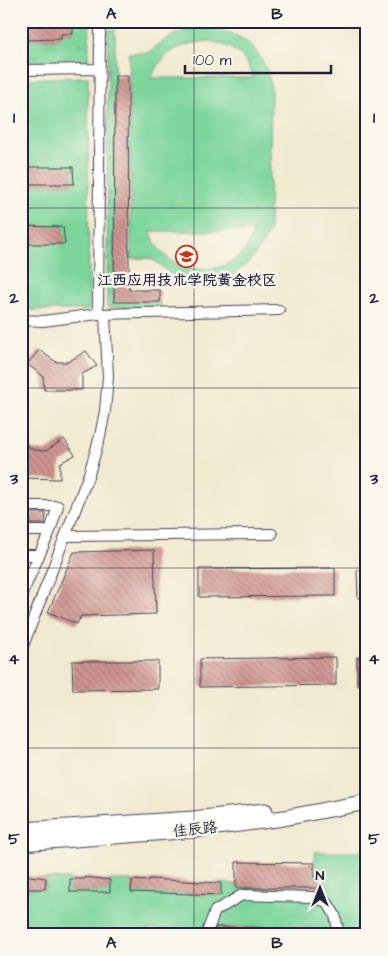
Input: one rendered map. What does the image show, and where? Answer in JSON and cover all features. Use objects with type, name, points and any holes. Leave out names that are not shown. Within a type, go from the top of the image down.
[{"type":"main road","name":"佳辰路","points":[[21,830],[193,819],[283,808],[367,792]]},
{"type":"main road","name":"佳辰路","points":[[21,843],[195,830],[284,818],[367,802]]},
{"type":"street","points":[[21,651],[89,474],[105,411],[108,377],[102,314],[100,21]]},
{"type":"street","points":[[21,70],[99,69]]},
{"type":"street","points":[[21,320],[43,321],[102,314],[279,310]]},
{"type":"street","points":[[21,506],[58,506],[50,531],[24,581],[21,596]]},
{"type":"street","points":[[21,532],[50,531]]},
{"type":"street","points":[[66,536],[272,534]]},
{"type":"street","points":[[21,555],[39,555]]},
{"type":"street","points":[[206,935],[215,911],[242,895],[313,897],[327,902],[335,915],[339,935]]},
{"type":"green space","points":[[73,21],[90,21],[88,63],[21,64],[21,40],[60,39],[61,34],[73,33]]},
{"type":"green space","points":[[209,28],[235,35],[246,41],[255,49],[262,60],[271,88],[269,231],[263,244],[245,266],[221,280],[208,283],[193,283],[179,279],[151,259],[131,259],[129,53],[149,53],[159,44],[187,30]],"holes":[[[209,41],[224,45],[237,52],[247,63],[253,78],[151,78],[156,68],[174,50],[189,44]],[[151,231],[253,231],[246,249],[235,259],[222,266],[207,269],[192,268],[178,264],[166,257],[157,245]]]},
{"type":"green space","points":[[108,30],[115,30],[114,301],[160,302],[160,308],[107,307]]},
{"type":"green space","points":[[88,77],[89,310],[21,310],[21,244],[65,243],[63,227],[21,226],[21,184],[74,184],[21,167],[21,79]]},
{"type":"green space","points":[[315,852],[367,852],[367,935],[312,935],[311,928],[215,927],[215,935],[190,935],[189,930],[147,929],[146,935],[21,935],[21,889],[45,889],[46,878],[70,879],[70,892],[109,892],[110,880],[132,880],[132,892],[221,895],[221,883],[236,884],[236,888],[322,888],[322,878],[314,877]]},
{"type":"building","points":[[21,21],[73,21],[73,34],[61,34],[61,39],[21,40]]},
{"type":"building","points":[[115,76],[128,76],[129,290],[160,290],[160,302],[114,302]]},
{"type":"building","points":[[21,167],[73,167],[74,184],[21,184]]},
{"type":"building","points":[[21,226],[63,227],[65,244],[21,244]]},
{"type":"building","points":[[39,350],[56,362],[68,362],[86,351],[97,366],[82,374],[82,390],[44,390],[43,376],[27,364]]},
{"type":"building","points":[[64,439],[75,455],[60,463],[60,479],[22,478],[21,442],[34,450],[46,451]]},
{"type":"building","points":[[21,513],[46,513],[45,524],[21,524]]},
{"type":"building","points":[[154,550],[156,614],[81,616],[77,624],[48,612],[74,552]]},
{"type":"building","points":[[335,568],[335,596],[199,597],[199,569]]},
{"type":"building","points":[[357,570],[367,570],[367,598],[358,598]]},
{"type":"building","points":[[336,657],[336,685],[200,687],[200,659]]},
{"type":"building","points":[[357,657],[367,657],[367,685],[357,685]]},
{"type":"building","points":[[72,661],[158,661],[158,689],[73,690]]},
{"type":"building","points":[[236,862],[314,863],[314,877],[322,878],[322,888],[236,888]]},
{"type":"building","points":[[21,875],[46,878],[45,889],[21,889]]},
{"type":"building","points":[[85,877],[110,880],[110,892],[70,892],[70,879],[85,879]]},
{"type":"building","points":[[149,879],[221,883],[221,895],[131,892],[132,880],[149,881]]},
{"type":"building","points":[[216,927],[262,928],[262,935],[215,935]]},
{"type":"place","name":"江西应用技术学院黄金校区","points":[[187,257]]}]
